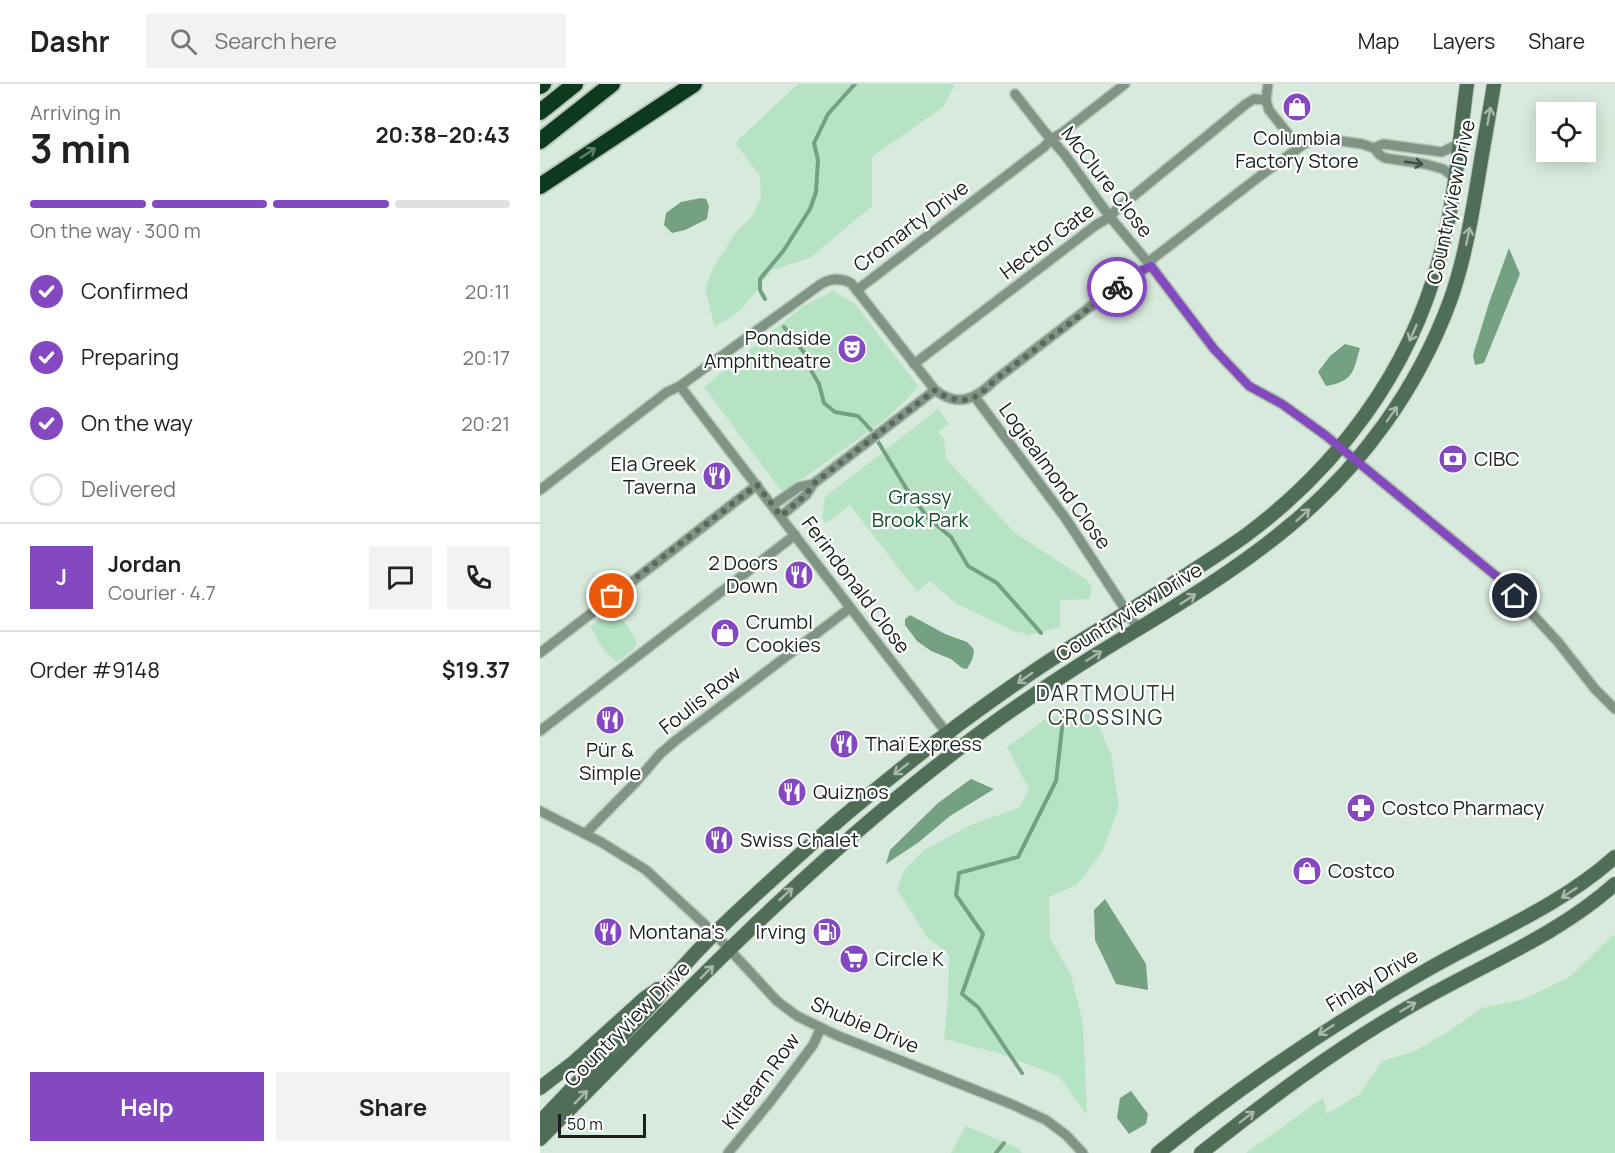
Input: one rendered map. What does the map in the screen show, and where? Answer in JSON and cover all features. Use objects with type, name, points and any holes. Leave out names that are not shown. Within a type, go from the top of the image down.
[{"type":"highway","points":[[540,112],[575,84]]},
{"type":"highway","points":[[540,141],[612,84]]},
{"type":"highway","points":[[540,186],[694,84]]},
{"type":"street","name":"Cromarty Drive","points":[[540,490],[667,392],[680,386],[825,281],[846,280],[857,290],[1125,84]]},
{"type":"street","points":[[1268,84],[1266,100],[1269,110],[1288,136],[1305,144]]},
{"type":"street","name":"Countryview Drive","points":[[540,1122],[655,1001],[692,957],[755,895],[842,817],[947,734],[1046,664],[1214,557],[1261,524],[1304,488],[1341,448],[1386,383],[1405,350],[1439,261],[1455,178],[1467,84]]},
{"type":"street","name":"Countryview Drive","points":[[540,1139],[729,950],[849,837],[959,749],[1051,684],[1222,577],[1257,552],[1303,514],[1356,460],[1382,428],[1405,394],[1434,339],[1450,299],[1468,236],[1494,84]]},
{"type":"street","name":"McClure Close","points":[[1015,94],[1065,155],[1110,217],[1151,266],[1214,349],[1249,386],[1282,404],[1341,448],[1501,580],[1615,709]]},
{"type":"street","name":"Hector Gate","points":[[914,364],[1096,225],[1110,217],[1114,211],[1240,108],[1254,99],[1266,100]]},
{"type":"street","points":[[975,397],[1130,276],[1151,266],[1152,260],[1159,254],[1305,144],[1320,138],[1362,144],[1374,148],[1385,158],[1443,169],[1455,178]]},
{"type":"street","points":[[1374,148],[1383,144],[1443,152],[1460,143]]},
{"type":"street","points":[[781,516],[806,495],[813,484],[935,390],[857,290]]},
{"type":"street","name":"Ferindonald Close","points":[[680,386],[959,749]]},
{"type":"street","name":"Logiealmond Close","points":[[935,390],[940,394],[962,400],[975,397],[1066,519],[1138,629]]},
{"type":"street","points":[[773,505],[799,487],[813,484]]},
{"type":"street","points":[[540,653],[757,485]]},
{"type":"street","points":[[540,731],[795,535]]},
{"type":"street","name":"Foulis Row","points":[[585,834],[675,741],[849,608]]},
{"type":"street","name":"Shubie Drive","points":[[540,811],[632,860],[646,870],[715,934],[777,1001],[797,1016],[820,1029],[1023,1109],[1051,1124],[1066,1135],[1083,1153]]},
{"type":"street","name":"Finlay Drive","points":[[1158,1153],[1236,1093],[1338,1022],[1446,959],[1553,902],[1587,880],[1615,857]]},
{"type":"street","points":[[1201,1153],[1348,1043],[1429,995],[1563,923],[1615,884]]},
{"type":"street","points":[[540,1088],[574,1062],[645,998],[670,981]]},
{"type":"street","name":"Kiltearn Row","points":[[728,1153],[813,1045],[820,1029]]},
{"type":"green space","points":[[798,84],[953,84],[954,87],[943,107],[872,157],[872,206],[810,258],[772,270],[742,309],[715,327],[705,289],[713,268],[736,232],[751,218],[761,199],[760,176],[735,143]]},
{"type":"green space","name":"Grassy Brook Park","points":[[833,291],[855,304],[918,386],[883,421],[783,493],[704,387],[802,307]]},
{"type":"green space","name":"Grassy Brook Park","points":[[938,409],[949,424],[938,432],[944,439],[946,459],[1015,533],[1087,580],[1092,588],[1090,599],[1060,600],[1060,627],[1026,636],[1024,632],[1018,633],[955,603],[930,581],[917,592],[850,505],[826,523],[822,518],[825,497]]},
{"type":"green space","points":[[611,612],[627,625],[637,643],[633,650],[617,662],[602,646],[591,627],[601,617]]},
{"type":"green space","points":[[1092,711],[1111,754],[1119,807],[1103,850],[1077,885],[1049,897],[1050,938],[1071,975],[1083,1023],[1087,1115],[1059,1076],[998,1053],[944,1039],[949,955],[927,937],[897,889],[904,870],[924,850],[973,824],[1019,808],[1029,789],[1007,747],[1048,717]]},
{"type":"green space","points":[[1615,935],[1615,1153],[1246,1153],[1323,1098],[1327,1114],[1360,1094],[1382,1061],[1413,1052],[1482,1008],[1524,999],[1571,976]]},
{"type":"green space","points":[[966,1126],[1017,1148],[1022,1153],[951,1153]]},
{"type":"shaded area","points":[[706,199],[709,206],[707,219],[685,230],[672,233],[664,225],[666,213],[681,202]]},
{"type":"shaded area","points":[[1509,248],[1520,274],[1484,363],[1475,365],[1473,355]]},
{"type":"shaded area","points":[[1345,344],[1360,348],[1354,369],[1347,378],[1326,386],[1318,372],[1330,356]]},
{"type":"shaded area","points":[[910,615],[945,634],[967,642],[974,652],[967,669],[931,651],[917,641],[905,625],[905,619]]},
{"type":"shaded area","points":[[971,779],[994,789],[950,816],[919,842],[886,864],[890,850],[938,803]]},
{"type":"shaded area","points":[[1105,899],[1146,964],[1148,990],[1116,984],[1095,940],[1094,910]]},
{"type":"shaded area","points":[[1131,1091],[1148,1114],[1146,1124],[1129,1134],[1117,1118],[1120,1098]]},
{"type":"waterway","points":[[765,299],[760,290],[760,279],[784,250],[810,209],[816,192],[818,160],[814,143],[828,114],[855,84]]},
{"type":"waterway","points":[[784,327],[806,355],[819,384],[824,403],[835,412],[858,416],[871,430],[906,488],[928,518],[951,537],[968,566],[997,583],[1041,633]]},
{"type":"waterway","points":[[1022,1073],[978,1007],[962,994],[983,934],[956,895],[959,873],[1018,857],[1056,781],[1064,711]]},
{"type":"waterway","points":[[996,1153],[1004,1143]]},
{"type":"way so far","points":[[612,596],[757,485],[781,516],[806,495],[813,484],[935,390],[940,394],[962,400],[975,397],[1117,287]]},
{"type":"place","name":"Columbia Factory Store","points":[[1297,107]]},
{"type":"place","name":"Pondside Amphitheatre","points":[[852,349]]},
{"type":"place","name":"CIBC","points":[[1453,459]]},
{"type":"place","name":"Ela Greek Taverna","points":[[717,476]]},
{"type":"place","name":"2 Doors Down","points":[[799,575]]},
{"type":"place","name":"Crumbl Cookies","points":[[725,633]]},
{"type":"place","name":"Pür & Simple","points":[[610,720]]},
{"type":"place","name":"Thaï Express","points":[[844,744]]},
{"type":"place","name":"Quiznos","points":[[792,792]]},
{"type":"place","name":"Costco Pharmacy","points":[[1361,808]]},
{"type":"place","name":"Swiss Chalet","points":[[719,840]]},
{"type":"place","name":"Costco","points":[[1307,871]]},
{"type":"place","name":"Montana's","points":[[608,932]]},
{"type":"place","name":"Irving","points":[[827,932]]},
{"type":"place","name":"Circle K","points":[[854,959]]},
{"type":"district","name":"DARTMOUTH CROSSING","points":[[1106,706]]},
{"type":"route","points":[[1117,287],[1130,276],[1151,266],[1214,349],[1249,386],[1282,404],[1325,435],[1501,580],[1515,596]]}]
